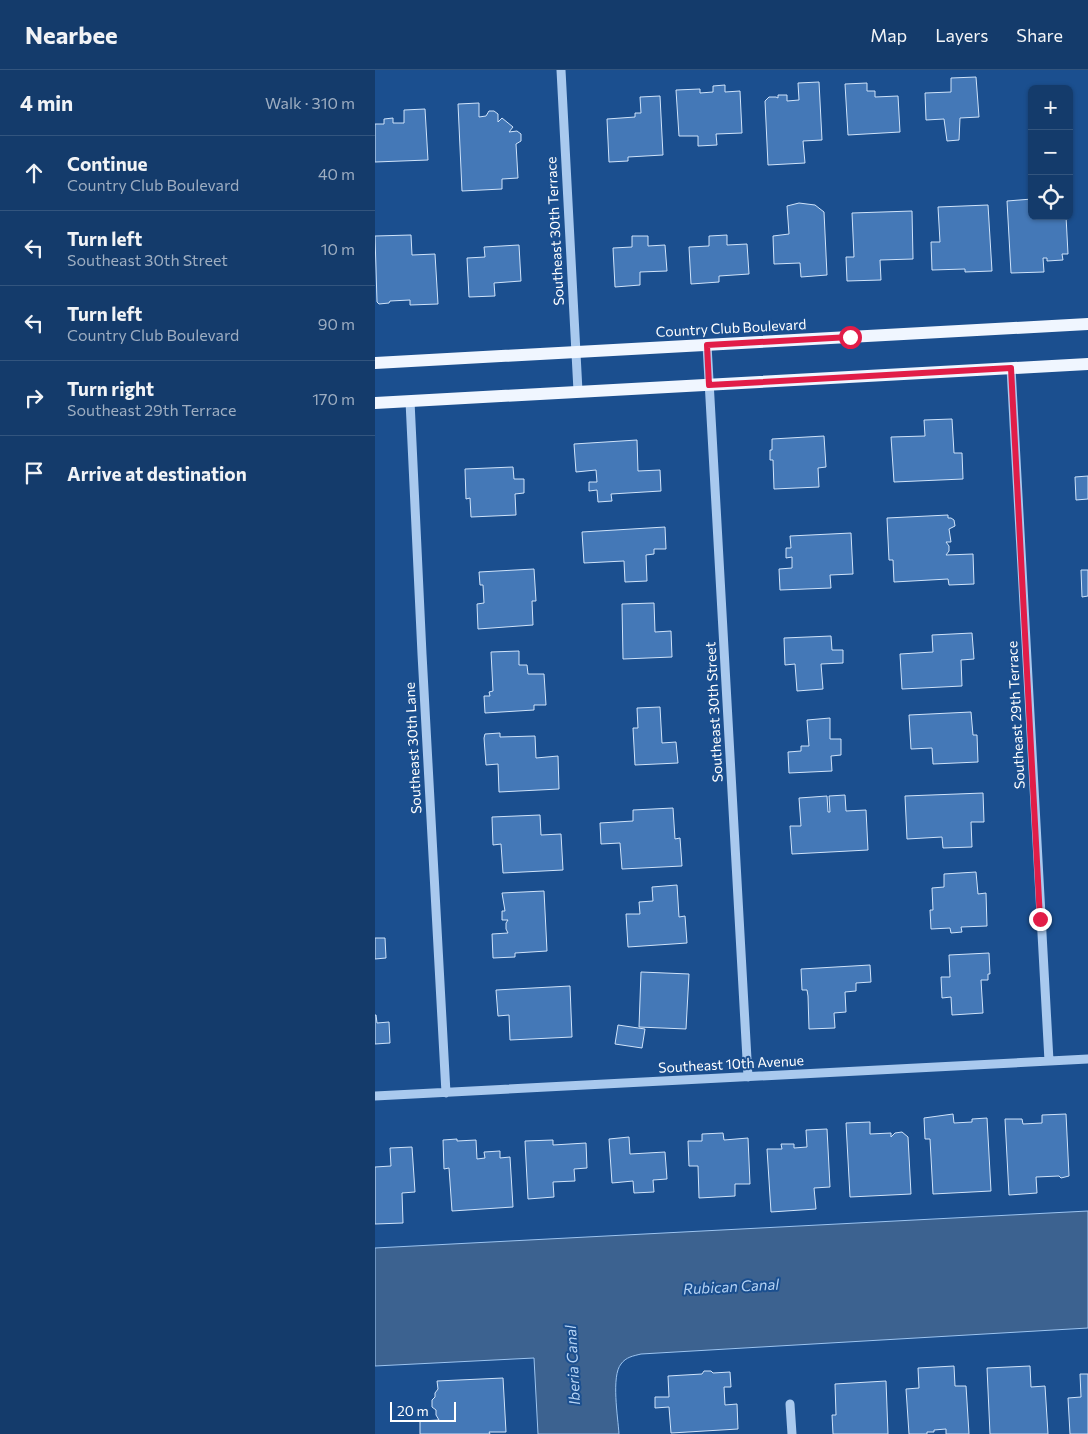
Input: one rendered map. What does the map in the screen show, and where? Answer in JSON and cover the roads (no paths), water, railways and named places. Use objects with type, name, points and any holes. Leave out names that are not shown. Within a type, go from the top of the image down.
[{"type":"main road","name":"Country Club Boulevard","points":[[375,363],[1088,324]]},
{"type":"main road","points":[[375,403],[1088,364]]},
{"type":"street","name":"Southeast 30th Terrace","points":[[561,70],[578,391]]},
{"type":"street","name":"Southeast 30th Street","points":[[707,345],[748,1077]]},
{"type":"street","name":"Southeast 29th Terrace","points":[[1011,368],[1049,1061]]},
{"type":"street","name":"Southeast 30th Lane","points":[[411,401],[422,654],[446,1092]]},
{"type":"street","name":"Southeast 10th Avenue","points":[[375,1096],[1088,1059]]},
{"type":"street","points":[[790,1404],[792,1434]]},
{"type":"water","points":[[1088,1211],[1088,1328],[641,1354],[625,1360],[618,1370],[616,1387],[619,1434],[538,1434],[534,1358],[375,1366],[375,1248]]},
{"type":"water label","name":"Rubican Canal","points":[[731,1287]]},
{"type":"water label","name":"Iberia Canal","points":[[573,1365]]}]
